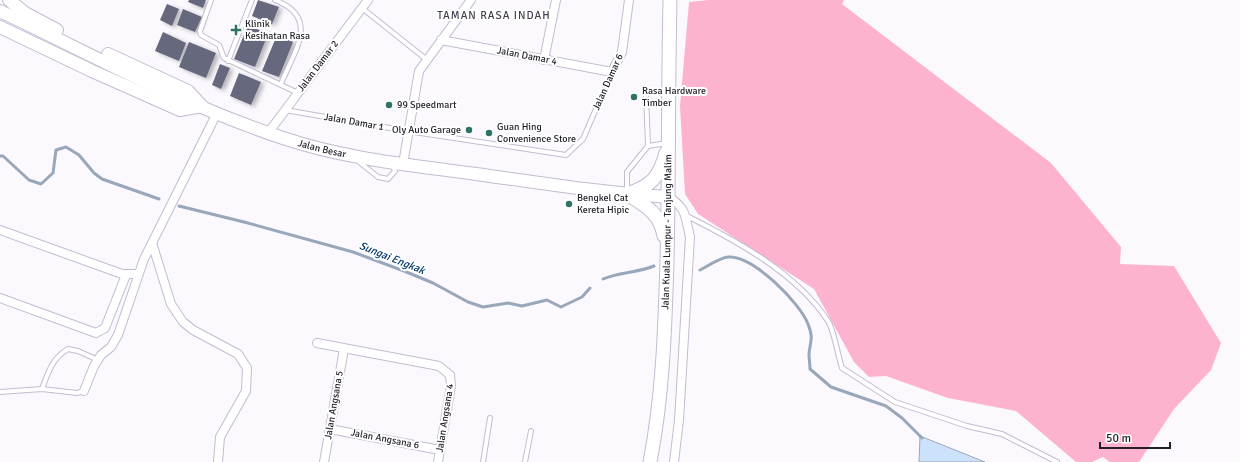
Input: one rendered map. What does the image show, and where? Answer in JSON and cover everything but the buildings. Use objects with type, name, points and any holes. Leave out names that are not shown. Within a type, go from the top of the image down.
[{"type":"main road","points":[[9,0],[25,13],[68,35],[188,91],[202,106]]},
{"type":"main road","name":"Jalan Kuala Lumpur - Tanjung Malim","points":[[650,462],[658,425],[663,366],[669,197],[670,0]]},
{"type":"main road","name":"Jalan Besar","points":[[0,11],[217,113],[268,133],[321,150],[397,163],[627,194],[669,197]]},
{"type":"main road","points":[[0,27],[92,71],[180,110],[202,106]]},
{"type":"main road","points":[[627,194],[651,184],[664,162],[669,143]]},
{"type":"main road","points":[[627,194],[648,208],[660,221],[667,250]]},
{"type":"street","name":"Jalan Damar 2","points":[[268,133],[368,0]]},
{"type":"street","points":[[397,163],[407,131],[419,71],[426,58],[472,0]]},
{"type":"street","points":[[544,60],[556,0]]},
{"type":"street","name":"Jalan Damar 6","points":[[612,72],[622,52],[629,0]]},
{"type":"street","name":"Jalan Damar 4","points":[[441,40],[612,72]]},
{"type":"street","points":[[84,391],[98,360],[111,347],[118,334],[133,294],[138,274],[217,113]]},
{"type":"street","points":[[669,197],[680,205],[685,215],[690,237],[689,272],[674,462]]},
{"type":"street","points":[[0,230],[126,275],[138,274]]},
{"type":"street","points":[[152,243],[171,304],[183,322],[193,330],[238,354],[247,368],[246,392],[220,437],[218,462]]},
{"type":"street","points":[[0,298],[96,333],[105,328],[126,275]]},
{"type":"street","points":[[317,343],[344,349]]},
{"type":"street","name":"Jalan Angsana 4","points":[[344,349],[439,366],[450,374],[452,386],[438,462]]},
{"type":"street","name":"Jalan Angsana 5","points":[[324,462],[344,349]]},
{"type":"street","name":"Jalan Angsana 6","points":[[330,429],[440,450]]},
{"type":"lane","points":[[211,0],[200,33],[219,45],[222,57],[298,93]]},
{"type":"lane","points":[[228,61],[252,0]]},
{"type":"lane","points":[[275,0],[293,9],[301,22],[300,39],[280,84]]},
{"type":"lane","points":[[362,8],[426,58]]},
{"type":"lane","name":"Jalan Damar 6","points":[[566,155],[583,139],[612,72]]},
{"type":"lane","points":[[627,194],[627,172],[648,146],[646,94]]},
{"type":"lane","name":"Jalan Damar 1","points":[[285,110],[407,131],[566,155]]},
{"type":"lane","points":[[648,146],[669,143]]},
{"type":"lane","points":[[352,156],[378,177],[388,178],[395,171],[397,163]]},
{"type":"lane","points":[[685,215],[741,244],[797,286],[829,322],[842,368],[895,402],[967,426],[1002,434],[1058,462]]},
{"type":"lane","points":[[42,389],[51,366],[59,354],[68,349],[78,351],[98,360]]},
{"type":"lane","points":[[0,392],[42,389],[77,393],[84,391]]},
{"type":"lane","points":[[482,462],[490,418]]},
{"type":"lane","points":[[525,462],[531,431]]},
{"type":"shaded area","points":[[709,0],[844,0],[842,4],[1051,163],[1121,247],[1120,264],[1174,266],[1221,343],[1211,370],[1174,409],[1139,462],[1110,462],[1103,457],[1092,462],[1076,462],[1016,411],[948,398],[886,376],[869,377],[854,362],[814,289],[698,214],[685,194],[680,106],[689,2]]},
{"type":"water","points":[[920,436],[985,462],[919,462]]},
{"type":"waterway","name":"Sungai Engkak","points":[[0,156],[3,156],[29,180],[41,184],[53,173],[56,150],[66,147],[79,155],[94,173],[102,179],[159,199]]},
{"type":"waterway","name":"Sungai Engkak","points":[[179,206],[353,252],[433,283],[468,302],[483,307],[508,303],[522,306],[547,300],[561,307],[582,297],[590,288]]},
{"type":"waterway","name":"Sungai Engkak","points":[[700,270],[717,260],[728,257],[738,258],[762,272],[796,304],[808,324],[811,337],[809,354],[810,369],[831,387],[886,406],[902,418],[922,438]]},
{"type":"waterway","name":"Sungai Engkak","points":[[603,279],[654,266]]},
{"type":"place","name":"Klinik Kesihatan Rasa","points":[[236,30]]},
{"type":"place","name":"Rasa Hardware Timber","points":[[634,97]]},
{"type":"place","name":"99 Speedmart","points":[[389,105]]},
{"type":"place","name":"Oly Auto Garage","points":[[469,130]]},
{"type":"place","name":"Guan Hing Convenience Store","points":[[489,133]]},
{"type":"place","name":"Bengkel Cat Kereta Hipic","points":[[569,204]]},
{"type":"district","name":"TAMAN RASA INDAH","points":[[494,15]]}]
